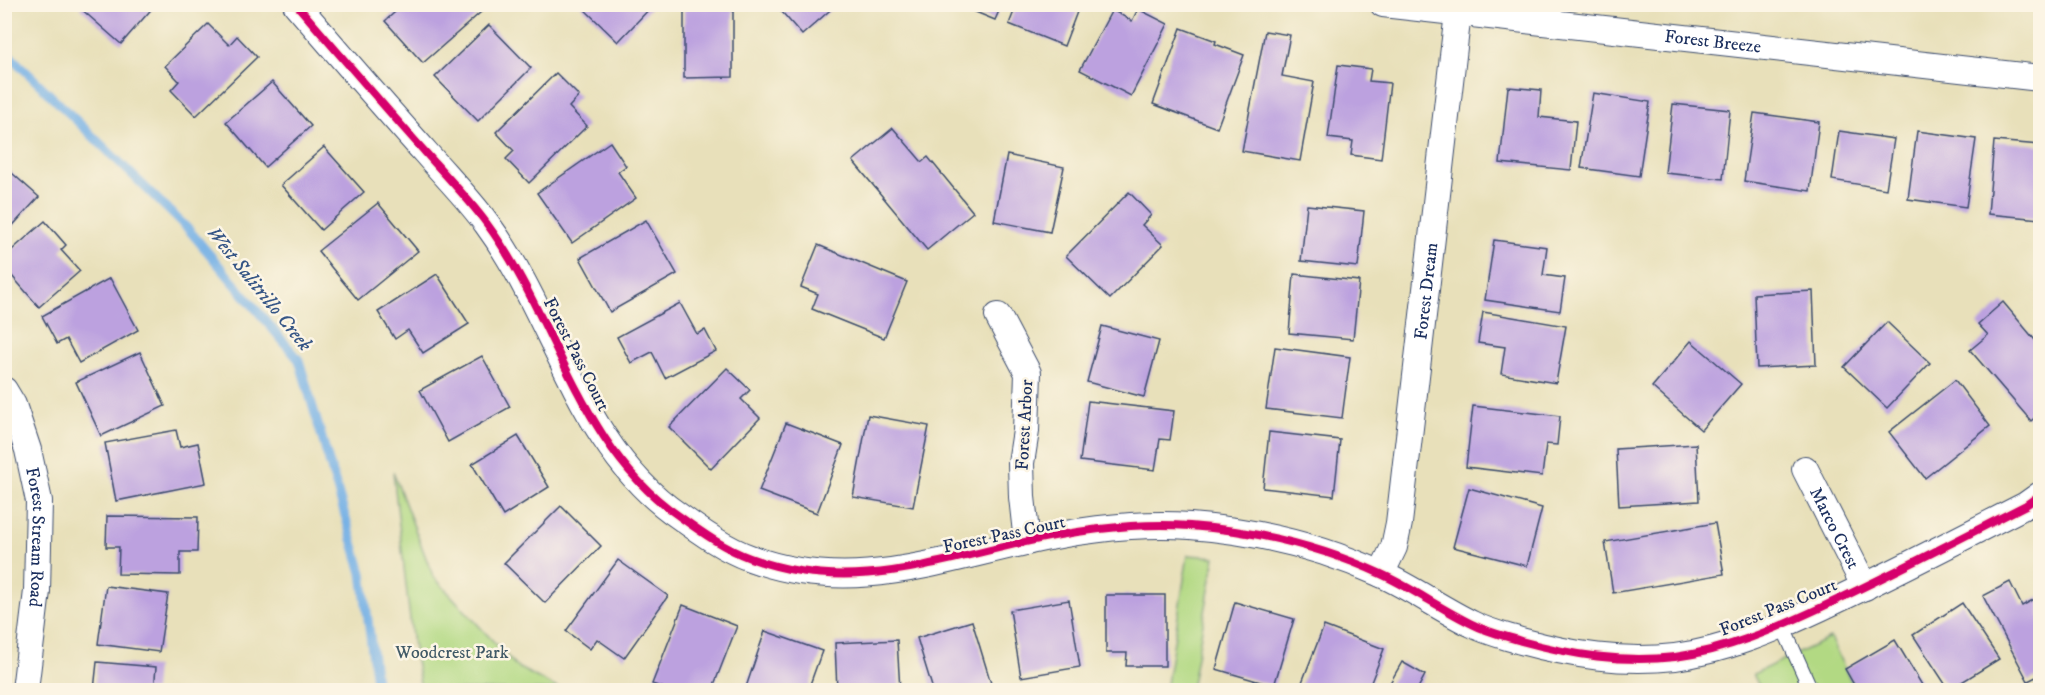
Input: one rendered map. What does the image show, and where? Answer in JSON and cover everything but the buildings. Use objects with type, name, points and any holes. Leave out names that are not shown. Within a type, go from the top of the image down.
[{"type":"street","name":"Forest Pass Court","points":[[296,4],[486,222],[519,273],[594,422],[640,485],[673,513],[710,537],[747,557],[788,569],[840,576],[927,566],[1027,542],[1094,530],[1137,526],[1182,526],[1226,530],[1302,544],[1381,574],[1475,626],[1558,651],[1629,660],[1677,657],[1730,646],[1865,587],[2026,505],[2040,495]]},
{"type":"street","name":"Forest Breeze","points":[[1383,4],[1458,9],[2040,78]]},
{"type":"street","name":"Forest Dream","points":[[1381,574],[1394,547],[1399,523],[1458,9]]},
{"type":"street","name":"Forest Arbor","points":[[999,316],[1028,373],[1026,431],[1021,463],[1027,542]]},
{"type":"street","name":"Forest Stream Road","points":[[4,390],[14,405],[28,450],[39,501],[38,591],[25,690]]},
{"type":"street","name":"Marco Crest","points":[[1805,469],[1865,587]]},
{"type":"lane","points":[[1782,625],[1811,690]]},
{"type":"green space","name":"Woodcrest Park","points":[[393,472],[433,576],[517,667],[561,690],[421,690],[412,637]]},
{"type":"green space","points":[[1188,555],[1215,557],[1191,690],[1166,690]]},
{"type":"green space","points":[[1830,638],[1855,690],[1761,690],[1753,674]]},
{"type":"waterway","name":"West Salitrillo Creek","points":[[4,50],[189,230],[299,360],[362,573],[377,690]]},
{"type":"cycle path","points":[[296,4],[487,224],[511,260],[592,418],[617,455],[645,488],[679,516],[722,545],[750,558],[786,569],[821,574],[888,571],[922,566],[1086,531],[1149,525],[1215,528],[1288,541],[1335,555],[1381,574],[1472,624],[1502,636],[1578,654],[1655,659],[1713,649],[1750,638],[1787,623],[1925,557],[2026,505],[2040,495]]}]
